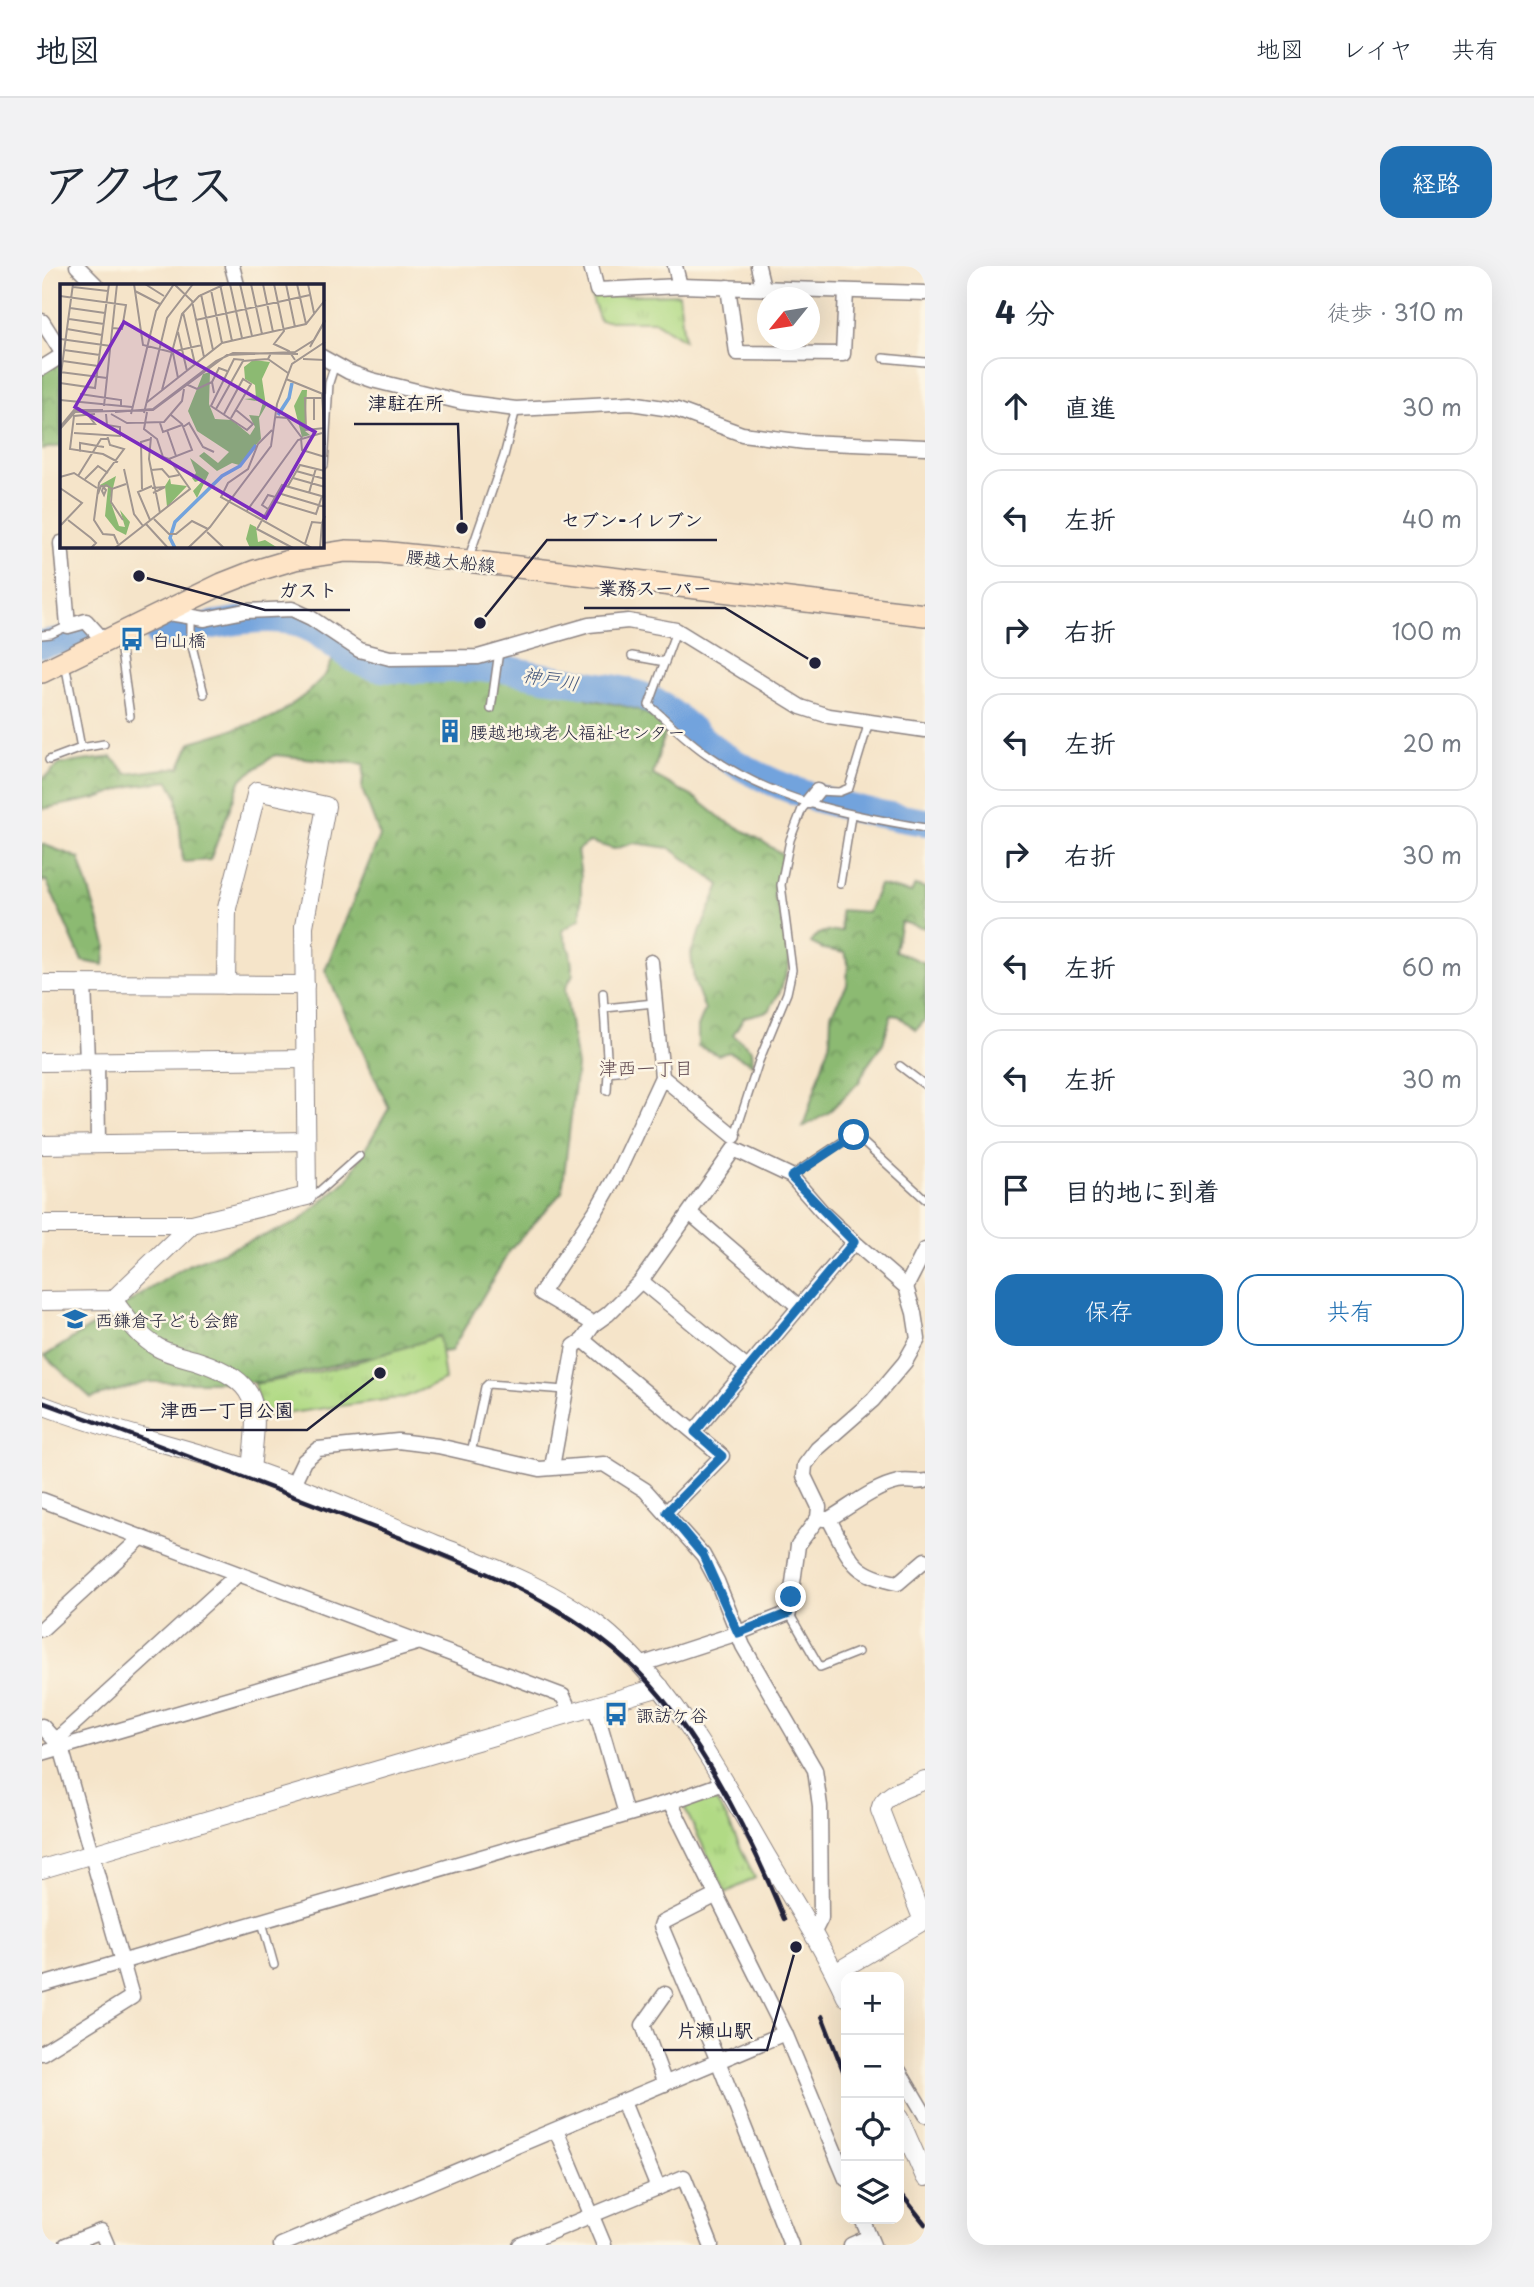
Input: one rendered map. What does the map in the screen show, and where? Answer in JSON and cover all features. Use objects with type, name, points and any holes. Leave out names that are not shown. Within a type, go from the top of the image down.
[{"type":"main road","name":"腰越大船線","points":[[42,672],[222,584],[295,559],[346,551],[467,561],[925,615]]},
{"type":"street","points":[[77,266],[95,284]]},
{"type":"street","points":[[232,266],[237,284]]},
{"type":"street","points":[[591,266],[597,290],[680,286],[757,287]]},
{"type":"street","points":[[675,266],[680,286]]},
{"type":"street","points":[[758,266],[763,287]]},
{"type":"street","points":[[728,287],[737,353],[843,354],[846,291]]},
{"type":"street","points":[[820,290],[925,293]]},
{"type":"street","points":[[42,321],[60,349]]},
{"type":"street","points":[[42,368],[60,357]]},
{"type":"street","points":[[329,361],[372,380],[461,402],[516,409],[631,402],[677,410],[742,434],[805,442],[925,447]]},
{"type":"street","points":[[61,548],[68,626],[86,621],[112,638]]},
{"type":"street","points":[[163,612],[191,621],[245,611],[292,609],[311,618],[359,650],[390,658],[498,656],[610,622],[628,621],[676,630],[801,707],[829,716],[925,730]]},
{"type":"street","points":[[42,1224],[192,1224],[307,1196],[304,926],[326,807],[257,791],[227,908],[226,985]]},
{"type":"street","points":[[594,1324],[541,1293],[617,1174],[662,1077],[651,962]]},
{"type":"street","points":[[42,984],[305,985]]},
{"type":"street","points":[[84,984],[98,1144]]},
{"type":"street","points":[[42,1062],[306,1059]]},
{"type":"street","points":[[662,1077],[734,1142],[791,1177],[854,1242],[906,1287],[915,1314],[918,1339],[905,1362],[873,1400],[817,1449],[805,1465],[804,1476],[824,1519],[853,1564],[870,1576],[898,1583],[925,1560]]},
{"type":"street","points":[[42,1145],[306,1141]]},
{"type":"street","points":[[552,1467],[574,1346],[641,1280],[691,1214],[734,1142]]},
{"type":"street","points":[[691,1214],[799,1306]]},
{"type":"street","points":[[42,1301],[113,1300],[192,1224]]},
{"type":"street","points":[[695,1432],[854,1242]]},
{"type":"street","points":[[906,1287],[925,1250]]},
{"type":"street","points":[[641,1280],[747,1368]]},
{"type":"street","points":[[113,1300],[136,1330],[158,1348],[222,1369],[245,1386],[250,1393],[255,1422],[251,1470]]},
{"type":"street","points":[[583,1339],[722,1456],[667,1512]]},
{"type":"street","points":[[42,1405],[93,1425],[169,1444],[292,1486],[521,1579],[599,1626],[640,1665],[681,1715],[724,1783],[841,1986]]},
{"type":"street","points":[[292,1486],[304,1461],[318,1449],[398,1441],[471,1453],[540,1469],[604,1464],[645,1490],[703,1555],[743,1646],[815,1770],[820,1806],[821,1918],[813,1934]]},
{"type":"street","points":[[640,1665],[789,1613],[798,1545],[824,1519],[883,1487],[900,1481],[925,1481]]},
{"type":"street","points":[[45,1505],[142,1537],[563,1696],[570,1714]]},
{"type":"street","points":[[42,1629],[142,1537]]},
{"type":"street","points":[[58,1744],[238,1574]]},
{"type":"street","points":[[42,1753],[58,1744],[420,1642]]},
{"type":"street","points":[[42,1869],[660,1688]]},
{"type":"street","points":[[594,1707],[626,1814]]},
{"type":"street","points":[[42,1726],[58,1744],[93,1855],[132,1997],[42,2053]]},
{"type":"street","points":[[835,1973],[924,1921],[880,1810],[881,1803],[887,1797],[925,1780]]},
{"type":"street","points":[[42,1985],[670,1802],[724,1783]]},
{"type":"street","points":[[670,1802],[785,2032],[841,2167]]},
{"type":"street","points":[[717,1895],[662,1923],[661,1926],[718,2061],[790,2245]]},
{"type":"street","points":[[665,1994],[643,2025],[665,2084]]},
{"type":"street","points":[[284,2244],[785,2032]]},
{"type":"street","points":[[904,2079],[924,2112]]},
{"type":"street","points":[[622,2102],[658,2188]]},
{"type":"street","points":[[904,2129],[925,2177]]},
{"type":"street","points":[[556,2130],[604,2245]]},
{"type":"street","points":[[520,2245],[684,2177],[711,2245]]},
{"type":"street","points":[[850,2245],[871,2241],[864,2224]]},
{"type":"street","points":[[66,2245],[101,2231],[107,2245]]},
{"type":"lane","points":[[883,358],[925,362]]},
{"type":"lane","points":[[324,465],[329,361]]},
{"type":"lane","points":[[467,561],[504,456],[516,409]]},
{"type":"lane","points":[[191,621],[191,642],[204,694]]},
{"type":"lane","points":[[42,635],[68,626]]},
{"type":"lane","points":[[676,630],[649,705],[706,754],[778,793],[811,799],[851,816],[925,828]]},
{"type":"lane","points":[[112,638],[130,716]]},
{"type":"lane","points":[[491,709],[498,656]]},
{"type":"lane","points":[[632,656],[664,662]]},
{"type":"lane","points":[[64,661],[81,748]]},
{"type":"lane","points":[[734,1142],[759,1061],[787,993],[792,970],[781,885],[790,840],[802,809],[811,799],[849,788],[869,722]]},
{"type":"lane","points":[[49,760],[81,748],[104,744]]},
{"type":"lane","points":[[839,884],[851,816]]},
{"type":"lane","points":[[603,993],[607,1091]]},
{"type":"lane","points":[[605,1008],[654,1003]]},
{"type":"lane","points":[[900,1066],[925,1085]]},
{"type":"lane","points":[[608,1072],[625,1070]]},
{"type":"lane","points":[[791,1177],[854,1135],[925,1199]]},
{"type":"lane","points":[[307,1196],[316,1194],[359,1156]]},
{"type":"lane","points":[[471,1453],[485,1387],[488,1384],[565,1390]]},
{"type":"lane","points":[[789,1613],[820,1667],[858,1652]]},
{"type":"lane","points":[[262,1922],[274,1965]]},
{"type":"green space","points":[[679,294],[684,340],[654,321],[600,321],[591,296]]},
{"type":"green space","points":[[60,360],[60,446],[42,449],[42,371]]},
{"type":"green space","points":[[333,659],[375,672],[506,676],[633,708],[650,715],[666,729],[653,775],[697,799],[722,819],[783,855],[774,895],[790,948],[789,966],[769,1011],[744,1017],[733,1035],[752,1050],[753,1064],[729,1052],[718,1055],[698,1046],[698,1027],[705,1010],[694,981],[691,953],[720,885],[670,848],[634,843],[614,849],[590,842],[577,850],[581,876],[581,918],[562,931],[570,951],[573,974],[565,989],[577,1066],[562,1192],[510,1250],[451,1351],[363,1358],[263,1382],[147,1382],[91,1398],[45,1356],[188,1265],[297,1223],[348,1179],[389,1108],[325,970],[380,836],[362,789],[364,764],[275,755],[241,779],[210,860],[183,862],[177,797],[169,781],[131,786],[97,798],[42,809],[42,779],[60,764],[112,757],[127,774],[180,767],[191,742],[275,717],[306,694],[326,674]]},
{"type":"green space","points":[[42,844],[79,858],[106,944],[104,965],[82,961],[46,880],[42,882]]},
{"type":"green space","points":[[879,885],[911,893],[915,885],[925,888],[925,928],[901,922],[895,951],[925,963],[925,1020],[916,1030],[899,1016],[891,1015],[883,1043],[859,1082],[828,1113],[803,1127],[830,1041],[831,1014],[847,985],[848,963],[845,953],[823,949],[811,943],[820,933],[842,931],[840,910],[868,912]]},
{"type":"green space","points":[[439,1336],[445,1380],[405,1397],[262,1417],[254,1384],[348,1364]]},
{"type":"green space","points":[[711,1794],[725,1815],[755,1878],[726,1893],[684,1807],[688,1801]]},
{"type":"waterway","name":"神戸川","points":[[159,635],[227,622],[280,619],[307,627],[348,655],[370,666],[409,670],[497,668],[629,692],[662,706],[721,754],[768,780],[845,806],[925,822]]},
{"type":"waterway","name":"神戸川","points":[[42,644],[77,638]]},
{"type":"railway","points":[[42,1402],[455,1559],[527,1593],[594,1634],[625,1659],[650,1685],[697,1746],[737,1816],[784,1919]]},
{"type":"railway","points":[[822,2016],[841,2065]]},
{"type":"railway","points":[[904,2197],[925,2224]]},
{"type":"place","name":"津駐在所","points":[[462,528]]},
{"type":"place","name":"ガスト","points":[[139,576]]},
{"type":"place","name":"セブン-イレブン","points":[[480,623]]},
{"type":"place","name":"白山橋","points":[[132,639]]},
{"type":"place","name":"業務スーパー","points":[[815,663]]},
{"type":"place","name":"腰越地域老人福祉センター","points":[[450,731]]},
{"type":"place","name":"西鎌倉子ども会館","points":[[75,1319]]},
{"type":"place","name":"津西一丁目公園","points":[[380,1373]]},
{"type":"place","name":"諏訪ケ谷","points":[[616,1714]]},
{"type":"place","name":"片瀬山駅","points":[[796,1947]]},
{"type":"district","name":"津西一丁目","points":[[646,1067]]},
{"type":"route","points":[[791,1597],[789,1613],[738,1633],[703,1555],[667,1512],[722,1456],[695,1432],[854,1242],[791,1177],[854,1135]]}]
